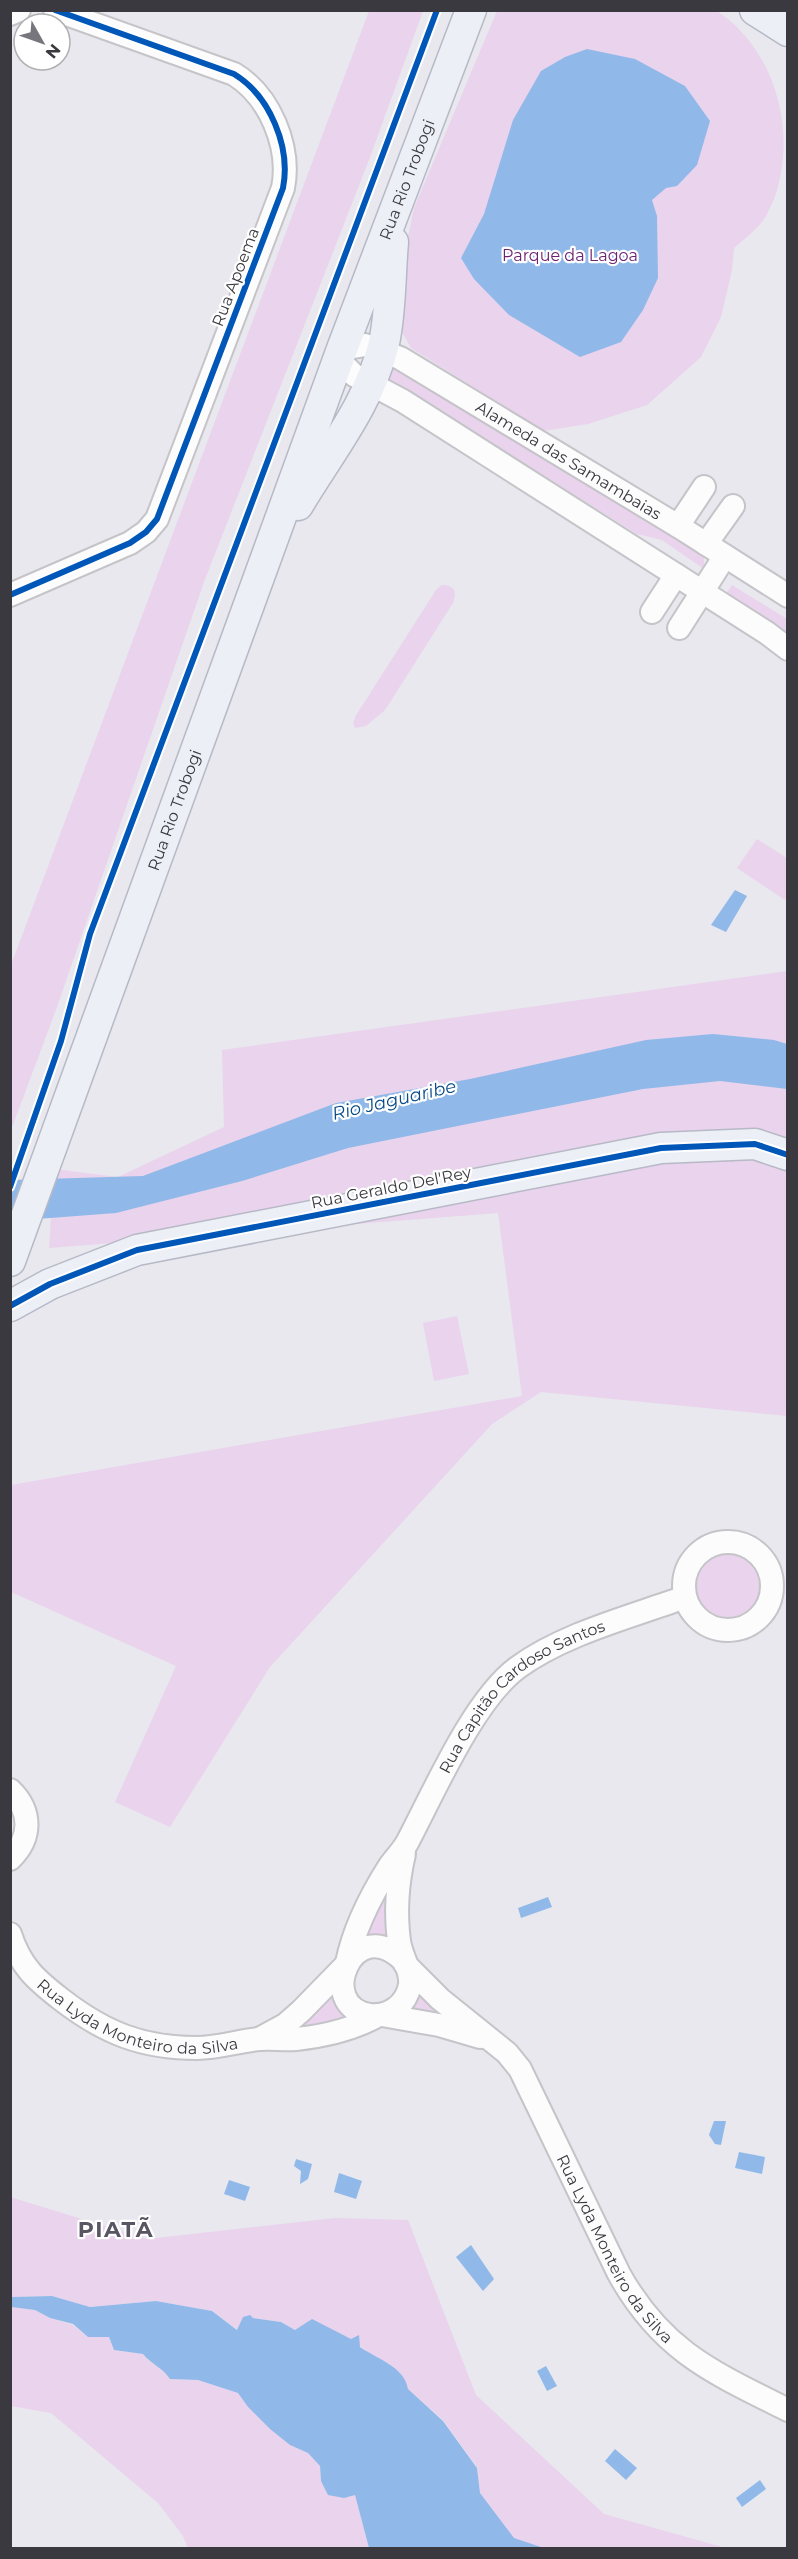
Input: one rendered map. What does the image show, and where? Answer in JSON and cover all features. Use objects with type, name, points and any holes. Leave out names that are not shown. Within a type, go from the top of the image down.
[{"type":"main road","name":"Rua Rio Trobogi","points":[[14,1253],[340,354],[471,10]]},
{"type":"main road","points":[[459,40],[479,10]]},
{"type":"main road","points":[[755,10],[788,31]]},
{"type":"main road","points":[[266,557],[346,428],[370,382],[382,350],[397,204]]},
{"type":"main road","name":"Rua Geraldo Del'Rey","points":[[10,1306],[90,1266],[148,1248],[661,1148],[755,1144],[788,1155]]},
{"type":"street","points":[[10,14],[19,10]]},
{"type":"street","name":"Rua Apoema","points":[[10,595],[130,543],[146,532],[158,519],[283,188],[286,171],[285,154],[266,107],[248,83],[234,74],[55,10]]},
{"type":"street","name":"Alameda das Samambaias","points":[[340,354],[365,345],[400,358],[678,526],[788,596]]},
{"type":"street","points":[[340,354],[348,370],[469,442],[788,649]]},
{"type":"street","points":[[678,526],[704,488]]},
{"type":"street","points":[[706,544],[733,506]]},
{"type":"street","points":[[679,628],[725,556]]},
{"type":"street","points":[[652,612],[676,575]]},
{"type":"street","name":"Rua Capitão Cardoso Santos","points":[[346,1964],[356,1928],[389,1867],[405,1846],[472,1722],[490,1695],[515,1669],[542,1652],[572,1638],[685,1597]]},
{"type":"street","points":[[10,1790],[20,1799],[27,1816],[27,1833],[20,1850],[10,1859]]},
{"type":"street","name":"Rua Capitão Cardoso Santos","points":[[404,1963],[399,1942],[396,1893],[405,1846]]},
{"type":"street","name":"Rua Lyda Monteiro da Silva","points":[[10,1934],[22,1963],[37,1980],[80,2014],[108,2031],[136,2041],[197,2048],[225,2046],[259,2039],[297,2039],[352,2029],[380,2015],[439,2025],[490,2040]]},
{"type":"street","points":[[375,1947],[396,1953],[404,1963],[409,1974],[407,1995],[392,2011],[380,2015],[367,2014],[356,2009],[347,2000],[342,1989],[341,1977],[346,1964],[354,1954],[375,1947]]},
{"type":"street","name":"Rua Lyda Monteiro da Silva","points":[[404,1963],[440,1999],[507,2053],[520,2069],[635,2303],[654,2327],[704,2366],[788,2410]]},
{"type":"street","name":"Rua Lyda Monteiro da Silva","points":[[259,2039],[285,2025],[346,1964]]},
{"type":"green space","points":[[369,11],[423,11],[369,160],[204,582],[57,1007],[11,1130],[11,965]]},
{"type":"green space","name":"Parque da Lagoa","points":[[497,11],[717,11],[737,28],[754,48],[767,70],[777,95],[784,147],[781,174],[774,199],[763,221],[734,248],[732,270],[721,317],[701,357],[647,405],[588,424],[543,431],[411,348],[399,326],[407,241],[414,208]]},
{"type":"green space","points":[[393,364],[704,556],[704,569],[662,540],[637,534],[385,377]]},
{"type":"green space","points":[[442,585],[450,586],[454,590],[453,603],[385,710],[366,726],[355,728],[353,724],[355,717],[436,590]]},
{"type":"green space","points":[[732,585],[787,619],[787,632],[725,595]]},
{"type":"green space","points":[[757,839],[787,858],[785,900],[737,868]]},
{"type":"green space","points":[[787,971],[787,1416],[541,1392],[492,1424],[270,1667],[170,1827],[115,1802],[176,1666],[11,1592],[11,1485],[522,1396],[498,1213],[49,1248],[54,1169],[118,1177],[224,1127],[222,1050]]},
{"type":"green space","points":[[457,1316],[469,1374],[434,1381],[423,1323]]},
{"type":"green space","points":[[728,1551],[741,1554],[753,1561],[760,1573],[763,1586],[760,1599],[753,1611],[741,1618],[728,1621],[715,1618],[703,1611],[696,1599],[693,1586],[696,1573],[703,1561],[715,1554]]},
{"type":"green space","points":[[386,1890],[386,1924],[391,1942],[359,1942]]},
{"type":"green space","points":[[332,1990],[333,2000],[348,2018],[296,2027]]},
{"type":"green space","points":[[419,1993],[450,2019],[410,2010]]},
{"type":"green space","points":[[10,2197],[147,2239],[335,2218],[408,2220],[476,2395],[604,2514],[726,2548],[544,2548],[514,2539],[480,2493],[477,2467],[443,2420],[408,2389],[393,2366],[373,2356],[351,2339],[333,2331],[295,2330],[281,2322],[252,2318],[238,2330],[212,2311],[156,2301],[90,2307],[52,2296],[11,2297]]},
{"type":"green space","points":[[10,2307],[35,2310],[50,2318],[73,2325],[88,2337],[109,2337],[114,2350],[143,2354],[170,2379],[198,2380],[238,2393],[248,2407],[270,2429],[290,2445],[308,2453],[320,2466],[321,2481],[355,2495],[369,2548],[188,2548],[183,2536],[158,2503],[51,2413],[11,2406]]},
{"type":"water","points":[[587,49],[635,59],[685,86],[710,121],[697,165],[677,186],[666,188],[652,200],[657,216],[658,278],[643,310],[621,342],[580,357],[509,315],[474,279],[461,258],[484,214],[513,120],[541,71],[565,57]]},
{"type":"water","points":[[735,890],[747,896],[726,932],[711,925]]},
{"type":"water","name":"Rio Jaguaribe","points":[[713,1034],[774,1040],[787,1044],[787,1089],[720,1081],[643,1089],[348,1148],[242,1181],[116,1213],[11,1221],[10,1180],[143,1176],[336,1103],[470,1079],[646,1040]]},
{"type":"water","points":[[548,1897],[552,1907],[521,1918],[518,1908]]},
{"type":"water","points":[[714,2121],[726,2121],[721,2145],[715,2144],[709,2135]]},
{"type":"water","points":[[739,2152],[765,2157],[762,2174],[735,2168]]},
{"type":"water","points":[[296,2159],[312,2164],[308,2179],[300,2184],[301,2171],[294,2166]]},
{"type":"water","points":[[339,2173],[362,2181],[356,2199],[334,2192]]},
{"type":"water","points":[[229,2180],[250,2187],[245,2201],[224,2194]]},
{"type":"water","points":[[471,2245],[494,2279],[483,2291],[456,2257]]},
{"type":"water","points":[[52,2296],[90,2307],[156,2301],[212,2311],[237,2330],[243,2317],[250,2315],[253,2318],[281,2322],[295,2330],[312,2319],[351,2339],[359,2335],[360,2347],[396,2369],[408,2389],[443,2421],[477,2468],[480,2493],[514,2538],[544,2548],[369,2548],[355,2495],[344,2498],[328,2495],[321,2481],[320,2466],[308,2453],[290,2445],[270,2429],[248,2407],[238,2393],[198,2380],[170,2379],[143,2354],[114,2350],[109,2337],[88,2337],[73,2324],[50,2318],[35,2310],[11,2307],[11,2297]]},
{"type":"water","points":[[546,2366],[557,2386],[547,2391],[537,2371]]},
{"type":"water","points":[[615,2449],[637,2468],[626,2480],[605,2461]]},
{"type":"water","points":[[760,2480],[766,2489],[742,2507],[736,2498]]},
{"type":"cycle path","points":[[10,595],[130,543],[146,532],[157,519],[283,188],[285,172],[281,140],[275,124],[258,95],[234,74],[55,10]]},
{"type":"cycle path","points":[[10,1187],[61,1041],[90,934],[437,10]]},
{"type":"cycle path","points":[[10,1306],[50,1284],[137,1250],[661,1148],[755,1144],[788,1155]]},
{"type":"district","name":"PIATÃ","points":[[116,2229]]}]
